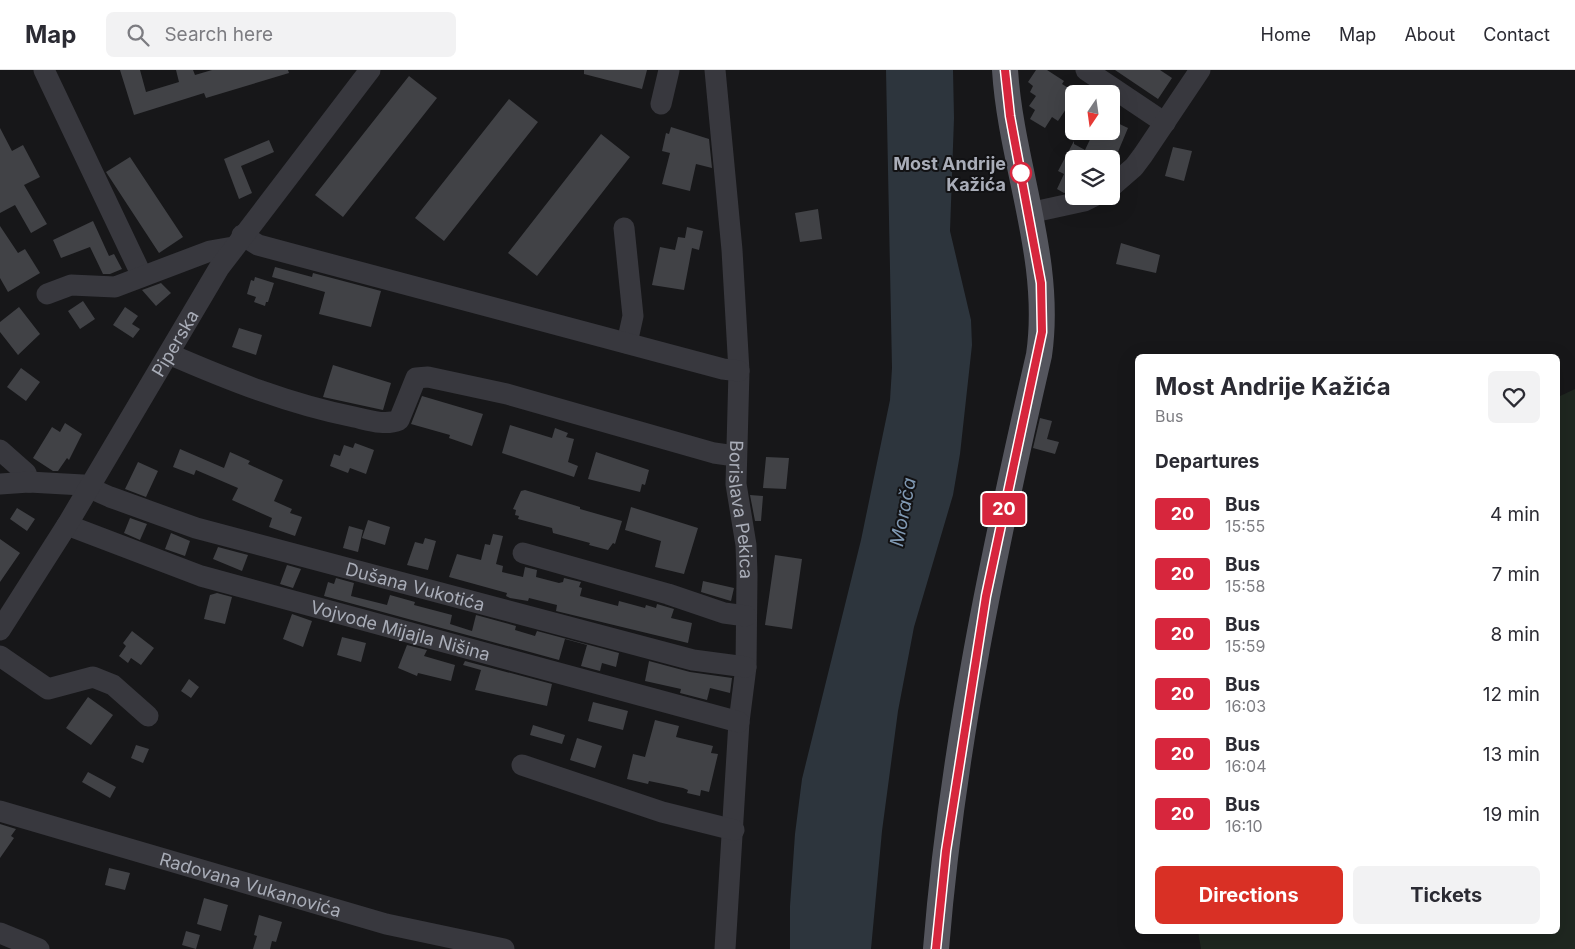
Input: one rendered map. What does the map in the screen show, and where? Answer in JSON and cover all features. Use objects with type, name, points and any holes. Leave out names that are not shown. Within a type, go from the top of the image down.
[{"type":"main road","points":[[936,949],[946,851],[986,596],[1041,340],[1042,292],[1012,128],[1005,70]]},
{"type":"street","points":[[44,70],[142,276]]},
{"type":"street","name":"Piperska","points":[[0,630],[67,525],[237,241],[370,70]]},
{"type":"street","points":[[661,104],[669,70]]},
{"type":"street","name":"Borislava Pekica","points":[[715,70],[732,250],[738,371],[736,484],[746,545],[746,667],[734,787],[734,830],[725,949]]},
{"type":"street","points":[[1086,70],[1165,123]]},
{"type":"street","points":[[1120,179],[1134,167],[1200,70]]},
{"type":"street","points":[[1029,213],[1069,205]]},
{"type":"street","points":[[624,228],[633,316],[627,343]]},
{"type":"street","points":[[47,294],[71,285],[115,287],[237,241],[258,244],[722,369],[738,371]]},
{"type":"street","points":[[169,354],[225,378],[277,397],[319,410],[384,423],[399,420],[416,378],[428,377],[507,394],[735,456]]},
{"type":"street","points":[[0,450],[26,473],[29,482]]},
{"type":"street","name":"Dušana Vukotića","points":[[0,484],[29,482],[73,484],[206,530],[693,660],[746,667]]},
{"type":"street","name":"Vojvode Mijajla Nišina","points":[[67,525],[96,538],[211,578],[739,722]]},
{"type":"street","points":[[523,553],[668,594],[724,613],[746,616]]},
{"type":"street","points":[[0,656],[48,689],[93,677],[113,685],[148,716]]},
{"type":"street","points":[[522,765],[662,812],[734,830]]},
{"type":"street","name":"Radovana Vukanovića","points":[[0,811],[386,924],[504,949]]},
{"type":"street","points":[[0,933],[39,949]]},
{"type":"shaded area","points":[[1575,389],[1575,949],[1201,949],[1198,934],[1560,934],[1560,396]]},
{"type":"water","name":"Morača","points":[[886,70],[953,70],[954,118],[950,231],[971,320],[972,345],[960,454],[953,495],[914,627],[898,711],[882,831],[871,949],[790,949],[790,906],[795,834],[802,779],[861,540],[890,400],[892,368]]},
{"type":"building","points":[[120,70],[140,70],[146,92],[179,82],[176,70],[193,70],[195,75],[212,70],[288,70],[289,73],[206,98],[204,93],[134,115]]},
{"type":"building","points":[[584,70],[647,70],[642,89],[584,74]]},
{"type":"building","points":[[1036,70],[1047,70],[1064,81],[1062,84],[1065,86],[1065,110],[1058,121],[1052,117],[1045,128],[1030,119],[1035,110],[1029,106],[1036,96],[1030,92],[1033,86],[1028,82]]},
{"type":"building","points":[[1115,70],[1160,70],[1172,78],[1158,99]]},
{"type":"building","points":[[409,76],[437,98],[343,217],[315,195]]},
{"type":"building","points":[[509,99],[538,122],[444,241],[415,218]]},
{"type":"building","points":[[1120,124],[1128,128],[1119,150],[1085,150],[1090,140],[1120,140]]},
{"type":"building","points":[[671,127],[709,139],[712,168],[696,164],[690,191],[662,184],[670,153],[662,151],[666,133],[669,134]]},
{"type":"building","points":[[0,128],[12,151],[23,145],[40,177],[24,185],[47,224],[31,233],[15,205],[0,213]]},
{"type":"building","points":[[601,134],[630,157],[537,276],[508,253]]},
{"type":"building","points":[[269,140],[274,152],[241,166],[252,193],[239,199],[224,159]]},
{"type":"building","points":[[1074,141],[1074,144],[1085,150],[1069,150]]},
{"type":"building","points":[[1173,147],[1192,151],[1184,181],[1165,176]]},
{"type":"building","points":[[130,157],[183,237],[159,253],[106,172]]},
{"type":"building","points":[[1065,158],[1064,193],[1057,189],[1064,174],[1058,171]]},
{"type":"building","points":[[818,209],[822,239],[800,242],[795,213]]},
{"type":"building","points":[[93,221],[109,256],[114,254],[122,269],[110,274],[103,274],[90,247],[61,258],[53,240]]},
{"type":"building","points":[[0,226],[18,253],[25,249],[40,273],[8,292],[0,278]]},
{"type":"building","points":[[687,227],[703,231],[699,250],[692,248],[684,290],[652,285],[660,247],[675,250],[678,237],[685,238]]},
{"type":"building","points":[[1121,243],[1160,255],[1156,273],[1116,264]]},
{"type":"building","points":[[275,267],[312,277],[313,273],[381,291],[371,327],[319,314],[325,292],[272,277]]},
{"type":"building","points":[[255,277],[274,283],[265,306],[254,302],[256,297],[247,294],[251,280],[254,281]]},
{"type":"building","points":[[161,283],[171,293],[156,306],[142,290]]},
{"type":"building","points":[[83,301],[95,319],[80,329],[68,311]]},
{"type":"building","points":[[19,307],[40,334],[18,355],[0,332],[0,322]]},
{"type":"building","points":[[125,307],[138,316],[132,324],[140,329],[133,338],[113,325]]},
{"type":"building","points":[[239,328],[262,335],[256,355],[232,347]]},
{"type":"building","points":[[333,365],[391,383],[383,410],[323,397]]},
{"type":"building","points":[[21,368],[40,382],[26,401],[7,387]]},
{"type":"building","points":[[422,396],[483,414],[472,446],[449,438],[450,435],[411,424]]},
{"type":"building","points":[[1040,418],[1052,421],[1047,439],[1059,442],[1055,454],[1033,448]]},
{"type":"building","points":[[65,423],[82,434],[69,460],[67,458],[58,471],[53,471],[33,458],[52,427],[60,432]]},
{"type":"building","points":[[510,425],[552,438],[555,428],[568,433],[566,437],[574,439],[568,462],[578,466],[574,477],[502,453]]},
{"type":"building","points":[[355,443],[374,450],[366,474],[350,468],[348,473],[330,466],[334,454],[340,456],[344,445],[353,448]]},
{"type":"building","points":[[180,449],[224,468],[230,452],[250,461],[248,464],[283,480],[274,501],[292,509],[290,513],[302,517],[295,536],[269,527],[272,518],[232,500],[238,488],[196,470],[194,475],[173,467]]},
{"type":"building","points":[[596,452],[649,470],[645,485],[642,484],[640,492],[588,479]]},
{"type":"building","points":[[766,457],[789,458],[786,489],[763,488]]},
{"type":"building","points":[[138,462],[158,471],[146,497],[125,489]]},
{"type":"building","points":[[525,490],[622,521],[615,544],[613,543],[608,550],[553,533],[552,528],[518,519],[519,516],[515,515],[516,510],[513,509],[521,491]]},
{"type":"building","points":[[750,495],[763,496],[761,521],[755,521]]},
{"type":"building","points":[[631,507],[698,528],[684,574],[655,567],[661,541],[625,530]]},
{"type":"building","points":[[17,508],[35,519],[27,531],[10,519]]},
{"type":"building","points":[[130,518],[147,524],[140,540],[124,533]]},
{"type":"building","points":[[368,520],[390,527],[385,545],[362,538]]},
{"type":"building","points":[[349,526],[363,530],[358,552],[343,548]]},
{"type":"building","points":[[171,533],[190,541],[185,556],[165,549]]},
{"type":"building","points":[[493,534],[503,536],[496,564],[503,566],[502,572],[523,577],[525,567],[537,570],[536,577],[559,583],[563,582],[564,578],[581,582],[579,587],[582,588],[580,596],[618,606],[619,601],[645,608],[646,605],[656,608],[657,604],[674,609],[671,618],[692,623],[688,643],[556,611],[557,605],[529,598],[528,601],[510,598],[506,596],[507,593],[449,577],[457,554],[481,560],[485,544],[490,545]]},
{"type":"building","points":[[425,538],[436,541],[428,570],[407,565],[415,542],[423,544]]},
{"type":"building","points":[[0,539],[20,553],[0,582]]},
{"type":"building","points":[[218,547],[248,555],[242,571],[213,559]]},
{"type":"building","points":[[775,555],[802,559],[792,629],[765,625]]},
{"type":"building","points":[[287,565],[301,569],[293,588],[280,584]]},
{"type":"building","points":[[336,578],[354,583],[351,596],[387,605],[390,595],[415,602],[414,605],[452,615],[450,624],[472,631],[476,615],[516,626],[515,630],[535,636],[537,631],[619,653],[616,667],[602,663],[600,671],[581,666],[587,645],[565,639],[559,660],[324,596],[328,582],[334,584]]},
{"type":"building","points":[[703,581],[734,588],[731,601],[701,592]]},
{"type":"building","points":[[217,593],[232,597],[225,624],[204,619],[210,595]]},
{"type":"building","points":[[292,614],[312,621],[303,647],[283,639]]},
{"type":"building","points":[[132,631],[154,648],[141,665],[131,658],[128,663],[119,656],[126,646],[123,643]]},
{"type":"building","points":[[342,637],[366,643],[361,662],[337,655]]},
{"type":"building","points":[[407,645],[427,650],[424,656],[455,665],[451,681],[418,673],[417,676],[398,668]]},
{"type":"building","points":[[465,661],[552,684],[547,706],[475,690],[481,670],[463,665]]},
{"type":"building","points":[[649,661],[690,672],[732,678],[730,693],[710,688],[707,700],[680,693],[681,689],[645,681]]},
{"type":"building","points":[[189,679],[199,687],[191,698],[181,691]]},
{"type":"building","points":[[88,697],[113,715],[91,745],[66,728]]},
{"type":"building","points":[[593,702],[628,711],[623,730],[588,721]]},
{"type":"building","points":[[655,720],[679,726],[676,737],[713,746],[711,753],[718,754],[709,792],[701,790],[700,796],[687,793],[688,790],[683,788],[649,781],[648,784],[627,779],[633,754],[645,757]]},
{"type":"building","points":[[533,725],[565,735],[562,744],[530,735]]},
{"type":"building","points":[[577,738],[602,746],[595,768],[570,760]]},
{"type":"building","points":[[136,745],[149,749],[143,763],[131,758]]},
{"type":"building","points":[[88,772],[116,787],[110,798],[82,782]]},
{"type":"building","points":[[0,824],[16,829],[11,836],[14,838],[0,858]]},
{"type":"building","points":[[109,868],[130,873],[125,890],[105,885]]},
{"type":"building","points":[[204,898],[228,905],[221,931],[197,924]]},
{"type":"building","points":[[259,915],[282,922],[276,942],[272,941],[270,949],[253,949],[257,936],[254,935]]},
{"type":"building","points":[[186,931],[200,935],[196,949],[182,945]]},
{"type":"bus line","name":"20","points":[[936,949],[946,851],[986,596],[1039,355],[1042,332],[1041,283],[1010,116],[1005,70]]},
{"type":"place","name":"Most Andrije Kažića","points":[[1021,173]]}]
